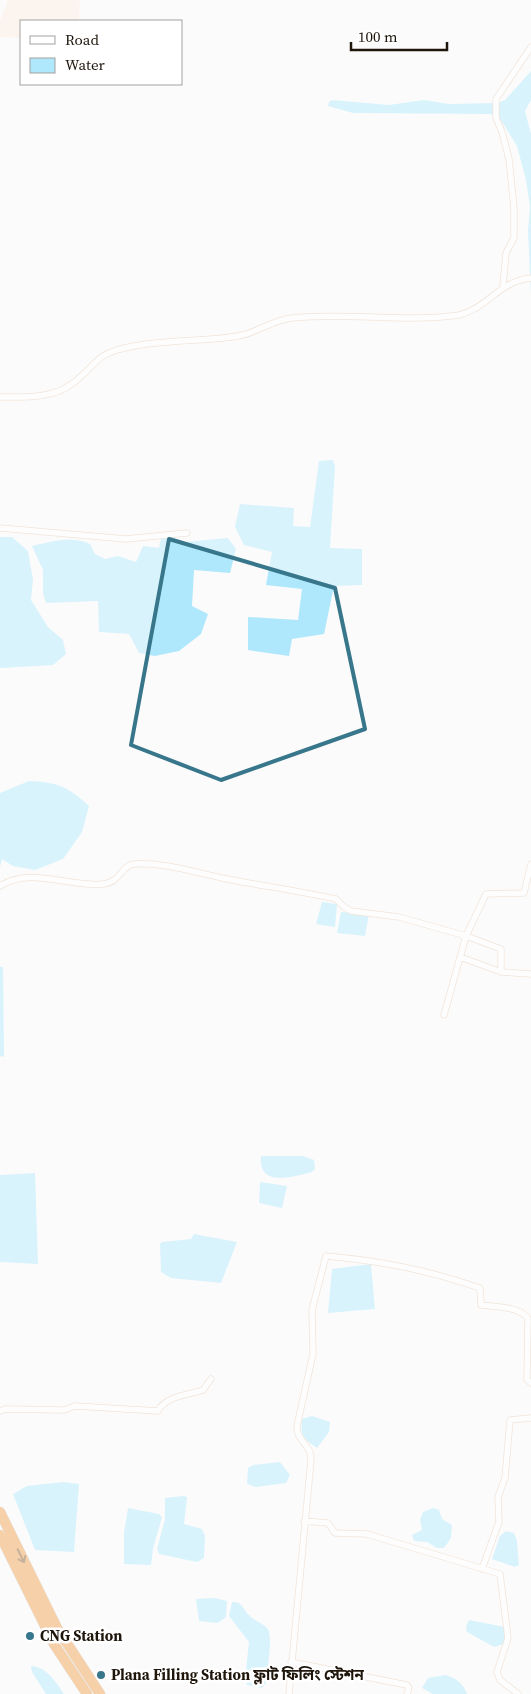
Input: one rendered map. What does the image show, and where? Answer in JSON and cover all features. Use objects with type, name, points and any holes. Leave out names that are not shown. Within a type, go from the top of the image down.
[{"type":"highway","points":[[0,1512],[57,1628],[100,1694]]},
{"type":"highway","points":[[0,1536],[54,1644],[87,1694]]},
{"type":"street","points":[[504,286],[506,253],[514,238],[514,208],[509,159],[496,118],[496,99],[531,47]]},
{"type":"street","points":[[0,397],[38,396],[60,391],[73,384],[104,354],[130,347],[170,341],[218,340],[248,334],[263,326],[290,318],[459,316],[481,306],[504,286],[529,278]]},
{"type":"street","points":[[0,528],[126,539],[187,532]]},
{"type":"street","points":[[0,886],[15,879],[31,878],[105,884],[120,878],[126,867],[131,864],[162,865],[336,899],[344,907],[352,911],[399,918],[466,936],[500,949],[501,972]]},
{"type":"street","points":[[444,1015],[466,936],[486,894],[524,893],[531,864]]},
{"type":"street","points":[[460,957],[501,972],[531,974]]},
{"type":"street","points":[[289,1694],[311,1454],[298,1438],[296,1426],[313,1354],[312,1310],[326,1256],[385,1262],[439,1274],[480,1288],[481,1305],[517,1310],[523,1313],[528,1318],[527,1380],[531,1383]]},
{"type":"street","points":[[523,1313],[531,1313]]},
{"type":"street","points":[[0,1411],[5,1408],[64,1410],[75,1406],[158,1410],[160,1406],[170,1399],[203,1390],[211,1378]]},
{"type":"street","points":[[482,1569],[499,1522],[498,1497],[505,1478],[510,1420],[531,1418]]},
{"type":"street","points":[[304,1521],[328,1523],[335,1532],[367,1534],[500,1574],[508,1638],[497,1672],[500,1680],[518,1694]]},
{"type":"street","points":[[292,1662],[407,1685],[409,1688],[407,1694]]},
{"type":"highlighted area","points":[[169,539],[335,588],[365,729],[221,780],[131,745]]},
{"type":"shaded area","points":[[8,0],[80,0],[79,20],[20,20],[20,38],[0,37],[0,21]]},
{"type":"water","points":[[531,71],[531,100],[525,111],[531,134],[531,296],[528,231],[530,206],[526,180],[517,146],[496,116],[490,114],[353,113],[328,106],[332,100],[389,105],[424,100],[449,104],[497,103],[505,100]]},
{"type":"water","points":[[333,460],[335,466],[330,548],[362,549],[362,585],[334,586],[324,634],[292,639],[289,656],[248,650],[248,617],[298,620],[302,589],[266,585],[272,552],[244,545],[235,527],[240,504],[294,508],[293,526],[310,527],[319,461]]},
{"type":"water","points":[[169,536],[184,542],[228,538],[236,549],[230,573],[194,570],[192,606],[208,614],[201,634],[179,651],[155,656],[139,653],[129,634],[99,632],[98,601],[46,603],[43,594],[43,570],[32,546],[61,540],[82,541],[90,544],[95,554],[105,559],[118,556],[136,562],[143,546],[159,548],[161,538]]},
{"type":"water","points":[[0,537],[12,537],[28,551],[33,580],[31,600],[48,627],[63,640],[66,654],[53,665],[0,668]]},
{"type":"water","points":[[29,781],[55,784],[69,790],[89,806],[82,832],[63,859],[35,870],[13,866],[2,859],[0,867],[0,793]]},
{"type":"water","points":[[322,902],[337,904],[335,927],[316,924]]},
{"type":"water","points":[[341,912],[369,914],[365,936],[337,933]]},
{"type":"water","points":[[0,967],[3,967],[4,1057],[0,1056]]},
{"type":"water","points":[[261,1156],[303,1156],[314,1160],[315,1169],[312,1172],[278,1178],[265,1173]]},
{"type":"water","points":[[35,1173],[38,1264],[0,1262],[0,1175]]},
{"type":"water","points":[[260,1182],[287,1186],[282,1208],[259,1203]]},
{"type":"water","points":[[194,1234],[237,1242],[221,1283],[171,1278],[161,1272],[160,1244],[162,1242],[191,1239]]},
{"type":"water","points":[[371,1264],[375,1309],[328,1313],[332,1269]]},
{"type":"water","points":[[312,1416],[330,1422],[329,1432],[317,1448],[302,1433],[302,1419]]},
{"type":"water","points":[[280,1462],[290,1475],[286,1483],[256,1487],[247,1484],[248,1468],[253,1465]]},
{"type":"water","points":[[63,1482],[79,1484],[74,1552],[35,1550],[13,1494],[27,1486]]},
{"type":"water","points":[[187,1497],[184,1524],[202,1529],[205,1536],[204,1558],[197,1562],[159,1554],[157,1549],[165,1519],[165,1498]]},
{"type":"water","points":[[128,1508],[159,1514],[162,1517],[153,1549],[151,1565],[124,1564],[124,1533]]},
{"type":"water","points":[[433,1508],[439,1510],[442,1519],[452,1525],[451,1538],[444,1548],[437,1548],[427,1542],[414,1541],[412,1535],[422,1530],[420,1520],[423,1512]]},
{"type":"water","points":[[506,1531],[514,1533],[517,1541],[519,1565],[515,1567],[492,1559],[500,1536]]},
{"type":"water","points":[[214,1598],[227,1601],[226,1617],[218,1623],[199,1621],[196,1599]]},
{"type":"water","points":[[232,1602],[240,1604],[251,1617],[268,1629],[270,1640],[269,1655],[266,1683],[262,1688],[247,1685],[245,1679],[249,1642],[229,1616]]},
{"type":"water","points":[[469,1620],[505,1627],[504,1644],[494,1647],[467,1632],[466,1626]]},
{"type":"water","points":[[31,1666],[46,1672],[64,1694],[46,1694],[32,1672]]},
{"type":"water","points":[[446,1675],[459,1682],[467,1694],[433,1694],[422,1688],[428,1678]]},
{"type":"place","name":"CNG Station","points":[[30,1636]]},
{"type":"place","name":"Plana Filling Station ফ্লাট ফিলিং স্টেশন","points":[[101,1675]]}]
